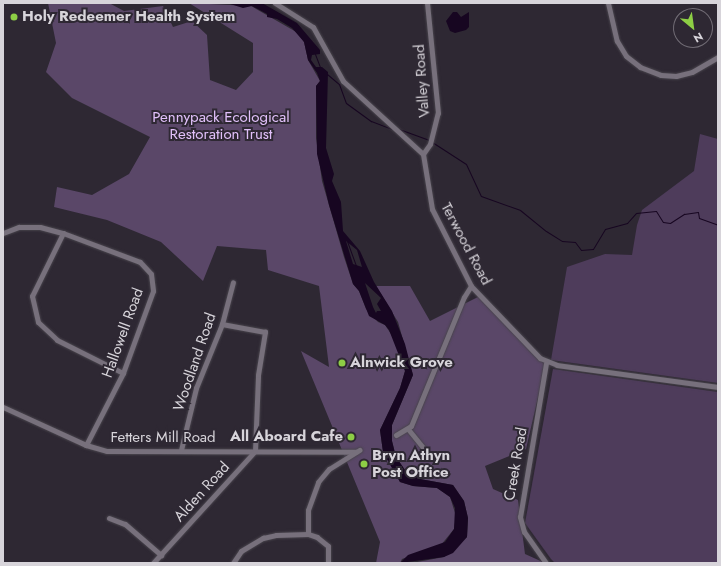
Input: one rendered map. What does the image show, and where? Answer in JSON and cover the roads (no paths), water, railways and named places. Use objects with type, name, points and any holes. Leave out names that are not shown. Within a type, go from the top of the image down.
[{"type":"street","points":[[274,3],[313,27],[340,77],[394,130],[423,154]]},
{"type":"street","name":"Valley Road","points":[[423,154],[430,144],[437,122],[438,100],[427,3]]},
{"type":"street","points":[[608,3],[616,41],[626,56],[640,67],[661,75],[676,76],[692,72],[718,57]]},
{"type":"street","name":"Terwood Road","points":[[423,154],[426,160],[432,209],[471,286],[546,363]]},
{"type":"street","name":"Hallowell Road","points":[[3,233],[19,227],[40,226],[63,233],[140,262],[151,274],[153,291],[123,373],[86,445]]},
{"type":"street","points":[[63,233],[32,296],[38,322],[57,340],[123,373]]},
{"type":"street","name":"Woodland Road","points":[[181,450],[196,388],[222,324],[233,282]]},
{"type":"street","points":[[396,435],[408,429],[464,297],[471,286]]},
{"type":"street","points":[[222,324],[265,332],[258,374],[255,452]]},
{"type":"street","points":[[546,363],[718,387]]},
{"type":"street","name":"Creek Road","points":[[546,363],[520,517],[524,532],[546,563]]},
{"type":"street","name":"Fetters Mill Road","points":[[3,407],[86,445],[107,451],[358,451],[330,469],[318,482],[308,510],[308,534]]},
{"type":"street","points":[[408,429],[426,451]]},
{"type":"street","name":"Alden Road","points":[[153,563],[255,452]]},
{"type":"street","points":[[109,518],[125,524],[160,555]]},
{"type":"street","points":[[233,563],[241,551],[263,538],[276,535],[308,534],[317,537],[328,546],[328,563]]},
{"type":"waterway","points":[[315,54],[320,67]]},
{"type":"waterway","points":[[327,74],[339,84],[346,103],[371,121],[392,129]]},
{"type":"waterway","points":[[399,129],[429,140]]},
{"type":"waterway","points":[[432,142],[466,164],[481,196],[520,210],[546,231],[562,241],[575,242],[581,250],[593,249],[605,229],[627,223],[636,213],[656,211],[663,222],[670,223],[684,214],[698,212],[699,218],[718,225]]},
{"type":"waterway","points":[[347,241],[356,266]]},
{"type":"place","name":"Holy Redeemer Health System","points":[[14,17]]},
{"type":"place","name":"Alnwick Grove","points":[[342,363]]},
{"type":"place","name":"All Aboard Cafe","points":[[351,437]]},
{"type":"place","name":"Bryn Athyn Post Office","points":[[364,464]]},
{"type":"park label","name":"Pennypack Ecological Restoration Trust","points":[[221,126]]}]
